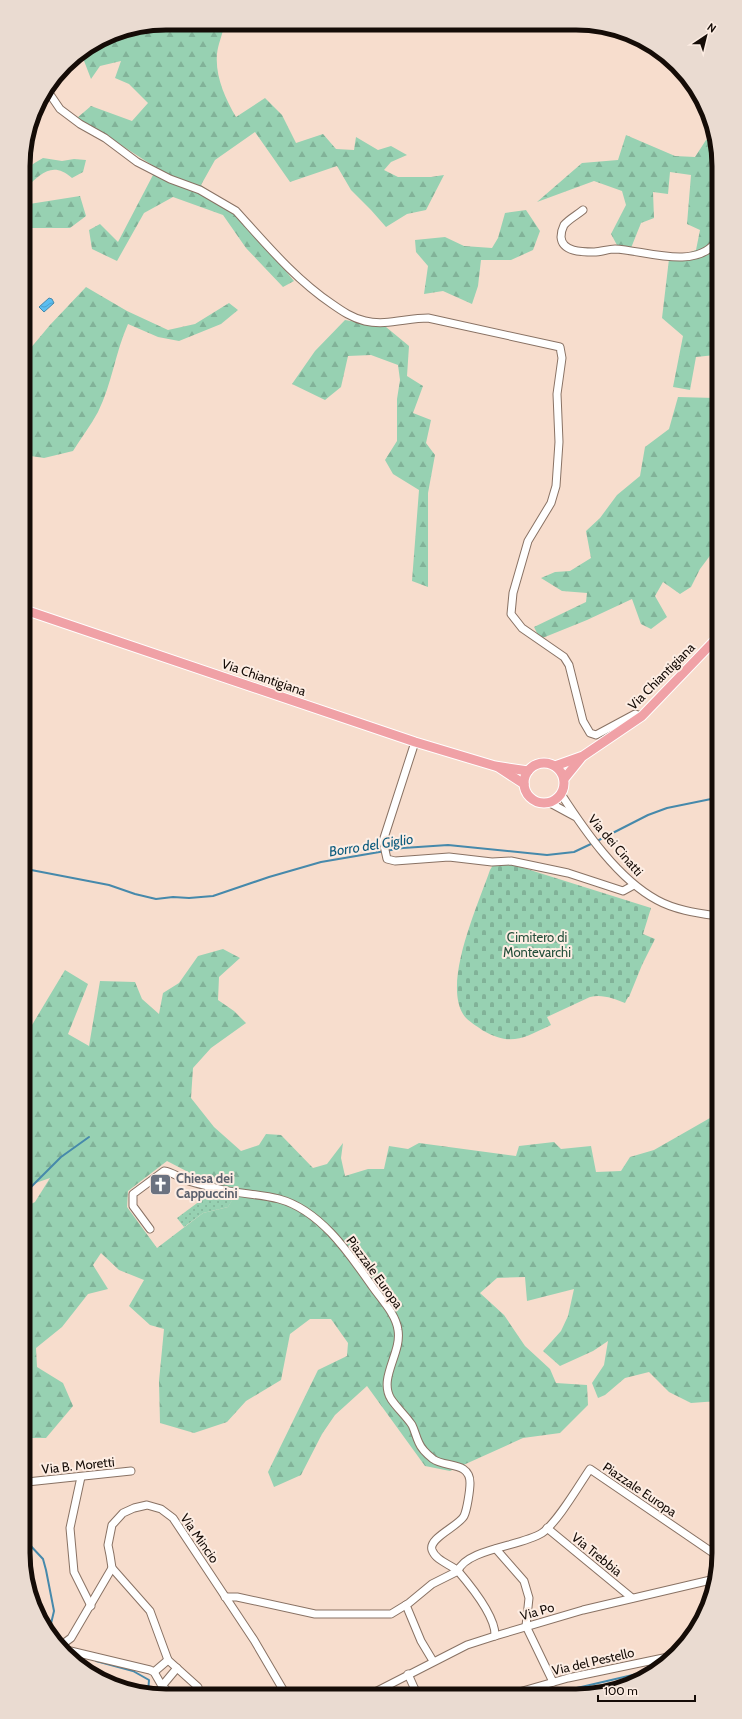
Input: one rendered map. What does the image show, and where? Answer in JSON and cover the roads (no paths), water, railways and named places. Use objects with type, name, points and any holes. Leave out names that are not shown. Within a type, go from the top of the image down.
[{"type":"main road","name":"Via Chiantigiana","points":[[30,612],[415,742],[495,766],[528,771],[533,767],[544,763],[555,766],[583,756],[642,716],[712,643]]},
{"type":"main road","name":"Via Chiantigiana","points":[[561,794],[565,784],[564,779],[583,756]]},
{"type":"main road","name":"Via Chiantigiana","points":[[495,766],[524,784],[528,796],[533,800],[550,803]]},
{"type":"main road","points":[[555,766],[562,774],[564,779]]},
{"type":"main road","points":[[524,784],[528,771]]},
{"type":"main road","points":[[550,803],[561,794]]},
{"type":"street","points":[[50,95],[60,109],[80,124],[105,138],[137,162],[170,179],[200,190],[228,205],[236,211],[299,279],[352,317],[364,321],[380,323],[414,318],[428,318],[560,347],[562,358],[557,394],[560,442],[556,486],[551,503],[528,541],[513,593],[510,614],[522,628],[564,657],[569,665],[584,721],[590,733],[596,735],[635,714],[642,716]]},
{"type":"street","points":[[583,210],[562,229],[562,242],[566,247],[572,250],[595,252],[614,249],[683,258],[700,254],[710,249],[712,246]]},
{"type":"street","points":[[415,742],[383,841],[387,859],[395,861],[449,857],[492,862],[511,861],[568,873],[623,891],[634,885]]},
{"type":"street","points":[[561,794],[576,818]]},
{"type":"street","points":[[550,803],[576,818]]},
{"type":"street","name":"Via dei Cinatti","points":[[576,818],[634,885],[658,900],[684,910],[712,915]]},
{"type":"street","name":"Piazzale Europa","points":[[150,1229],[133,1206],[133,1194],[164,1171],[170,1172],[186,1180],[234,1193],[279,1199],[291,1203],[320,1222],[332,1235],[355,1263],[394,1318],[398,1330],[399,1343],[387,1385],[392,1400],[412,1426],[419,1444],[433,1459],[445,1465],[460,1466],[467,1471],[469,1476],[470,1482],[464,1516],[459,1523],[435,1540],[432,1545],[432,1550],[438,1558],[451,1565],[458,1571],[460,1566],[476,1556],[526,1540],[542,1533],[571,1497],[590,1469],[712,1552]]},
{"type":"street","name":"Via B. Moretti","points":[[30,1482],[131,1471]]},
{"type":"street","points":[[81,1476],[70,1528],[74,1572],[91,1606]]},
{"type":"street","name":"Via Mincio","points":[[112,1568],[108,1545],[112,1525],[123,1514],[134,1508],[147,1505],[161,1509],[173,1518],[254,1640],[283,1689]]},
{"type":"street","name":"Via Trebbia","points":[[547,1528],[632,1598]]},
{"type":"street","points":[[496,1549],[524,1581],[529,1598],[526,1626],[553,1682]]},
{"type":"street","points":[[65,1644],[72,1638],[112,1568],[150,1611],[168,1660],[198,1687]]},
{"type":"street","points":[[225,1597],[237,1597],[315,1614],[391,1614],[406,1605],[432,1584],[458,1571],[472,1588],[488,1612],[495,1636]]},
{"type":"street","name":"Via Po","points":[[380,1689],[467,1645],[526,1626],[632,1598],[709,1580]]},
{"type":"street","points":[[406,1605],[421,1641],[433,1661]]},
{"type":"street","points":[[69,1648],[154,1672],[165,1689]]},
{"type":"street","name":"Via del Pestello","points":[[529,1689],[553,1682],[661,1659]]},
{"type":"street","points":[[154,1672],[168,1660]]},
{"type":"street","points":[[162,1686],[177,1668]]},
{"type":"street","points":[[408,1674],[415,1689]]},
{"type":"water","points":[[49,298],[52,299],[54,303],[44,312],[39,307]]},
{"type":"waterway","name":"Borro del Giglio","points":[[597,841],[648,815],[667,808],[712,799]]},
{"type":"waterway","name":"Borro del Giglio","points":[[30,870],[109,885],[135,894],[156,899],[173,897],[189,898],[213,896],[269,877],[321,862],[403,848],[448,845],[547,855],[574,852],[593,843]]},
{"type":"waterway","points":[[30,1188],[61,1157],[89,1137]]},
{"type":"waterway","points":[[30,1545],[43,1559],[46,1570],[54,1611],[51,1625]]},
{"type":"waterway","points":[[96,1661],[133,1671],[149,1680],[148,1687]]},
{"type":"waterway","points":[[573,1689],[638,1674]]},
{"type":"place","name":"Chiesa dei Cappuccini","points":[[160,1185]]},
{"type":"park label","name":"Cimitero di Montevarchi","points":[[537,944]]}]
